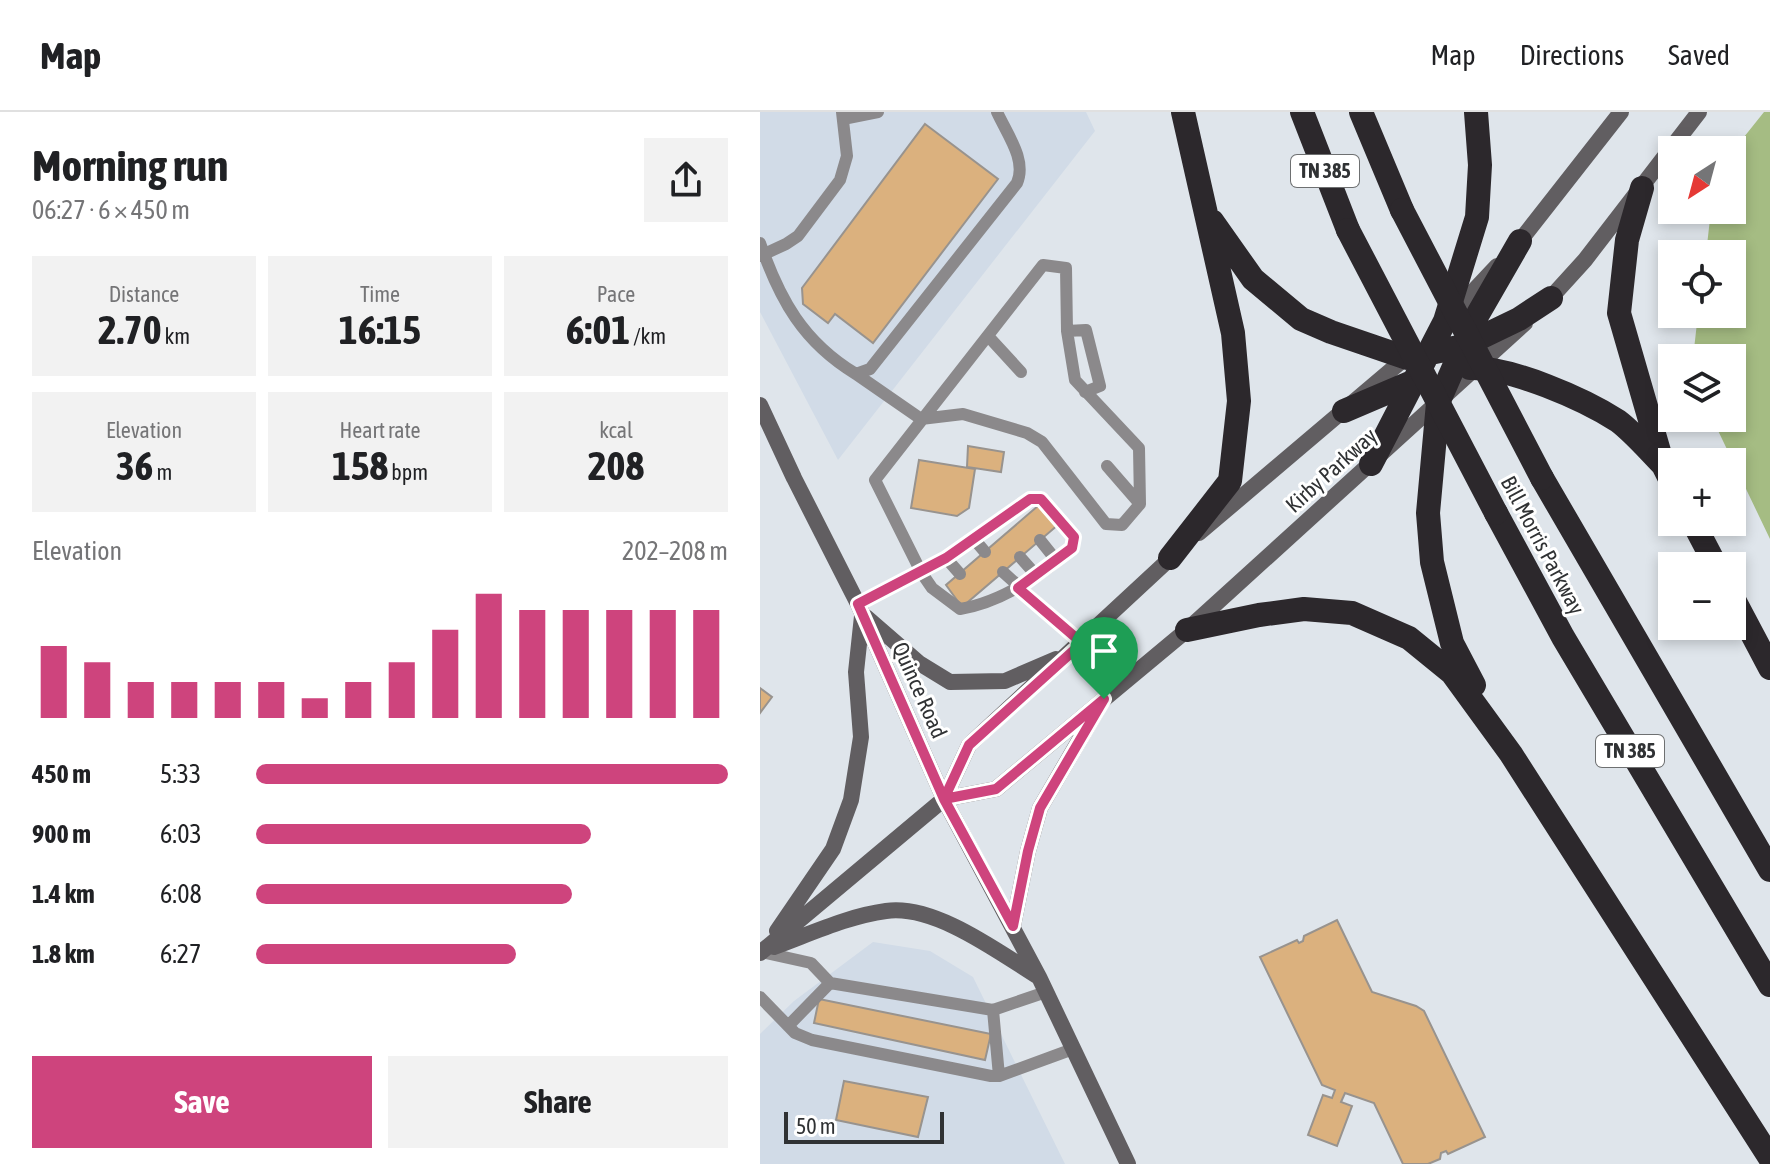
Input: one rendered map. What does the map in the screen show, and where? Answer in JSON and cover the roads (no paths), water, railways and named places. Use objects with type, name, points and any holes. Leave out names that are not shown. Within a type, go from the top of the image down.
[{"type":"highway","points":[[1170,558],[1230,481],[1239,401],[1233,333],[1183,112]]},
{"type":"highway","name":"Bill Morris Parkway","points":[[1302,112],[1348,230],[1496,513],[1563,637],[1770,985]]},
{"type":"highway","name":"Bill Morris Parkway","points":[[1361,112],[1402,210],[1542,478],[1770,870]]},
{"type":"highway","points":[[1371,464],[1416,365],[1445,321],[1477,217],[1480,165],[1476,112]]},
{"type":"highway","points":[[1642,188],[1627,240],[1619,313],[1659,448]]},
{"type":"highway","points":[[1206,212],[1253,279],[1301,319],[1416,365]]},
{"type":"highway","points":[[1511,754],[1452,643],[1434,574],[1428,513],[1438,403],[1464,360],[1474,321],[1520,241]]},
{"type":"highway","points":[[1464,360],[1551,298]]},
{"type":"highway","points":[[1344,411],[1416,365],[1464,360],[1577,398],[1620,423],[1658,464]]},
{"type":"highway","points":[[1187,630],[1304,609],[1352,613],[1409,638],[1452,673],[1511,754],[1770,1158]]},
{"type":"highway","points":[[1746,623],[1770,668]]},
{"type":"main road","points":[[1445,321],[1520,241],[1621,112]]},
{"type":"main road","points":[[1551,298],[1585,260],[1699,112]]},
{"type":"main road","name":"Kirby Parkway","points":[[944,799],[996,789],[1187,630],[1438,403]]},
{"type":"main road","name":"Quince Road","points":[[760,405],[860,608],[944,799],[1043,985],[1128,1164]]},
{"type":"main road","name":"Kirby Parkway","points":[[761,952],[944,799],[969,745],[1170,558],[1344,411]]},
{"type":"main road","points":[[860,608],[919,663],[950,682],[1005,681],[1075,648]]},
{"type":"main road","points":[[761,952],[833,849],[851,800],[861,737],[856,672],[860,608]]},
{"type":"main road","points":[[1013,926],[1040,808],[1104,699]]},
{"type":"main road","points":[[761,952],[853,918],[889,910],[925,914],[980,941],[1043,985]]},
{"type":"lane","points":[[860,608],[921,572],[946,558],[992,527],[1018,515],[1036,498],[1047,504],[1075,540],[1072,548],[1018,588],[982,598],[960,609],[932,588],[921,572],[875,480],[921,419],[1043,265],[1066,268],[1067,331],[1075,380],[1139,448],[1140,504],[1122,525],[1106,524],[1042,442],[1027,433],[963,414],[921,419],[819,347],[800,326],[761,251],[786,244],[798,236],[840,180],[847,156],[842,115],[878,112]]},
{"type":"lane","points":[[856,374],[870,369],[882,357],[1017,183],[1021,164],[997,112]]},
{"type":"lane","points":[[1067,331],[1086,330],[1100,386],[1085,392]]},
{"type":"lane","points":[[988,336],[1021,372]]},
{"type":"lane","points":[[1107,466],[1140,504]]},
{"type":"lane","points":[[992,527],[1001,538]]},
{"type":"lane","points":[[974,539],[985,552]]},
{"type":"lane","points":[[1040,540],[1056,560]]},
{"type":"lane","points":[[1020,557],[1036,575]]},
{"type":"lane","points":[[946,558],[960,574]]},
{"type":"lane","points":[[1003,572],[1075,648]]},
{"type":"lane","points":[[761,952],[811,963],[830,983],[993,1010],[1043,985]]},
{"type":"lane","points":[[788,1026],[830,983]]},
{"type":"lane","points":[[760,997],[795,1033],[812,1040],[999,1076],[1073,1049]]},
{"type":"lane","points":[[993,1010],[999,1076]]}]
